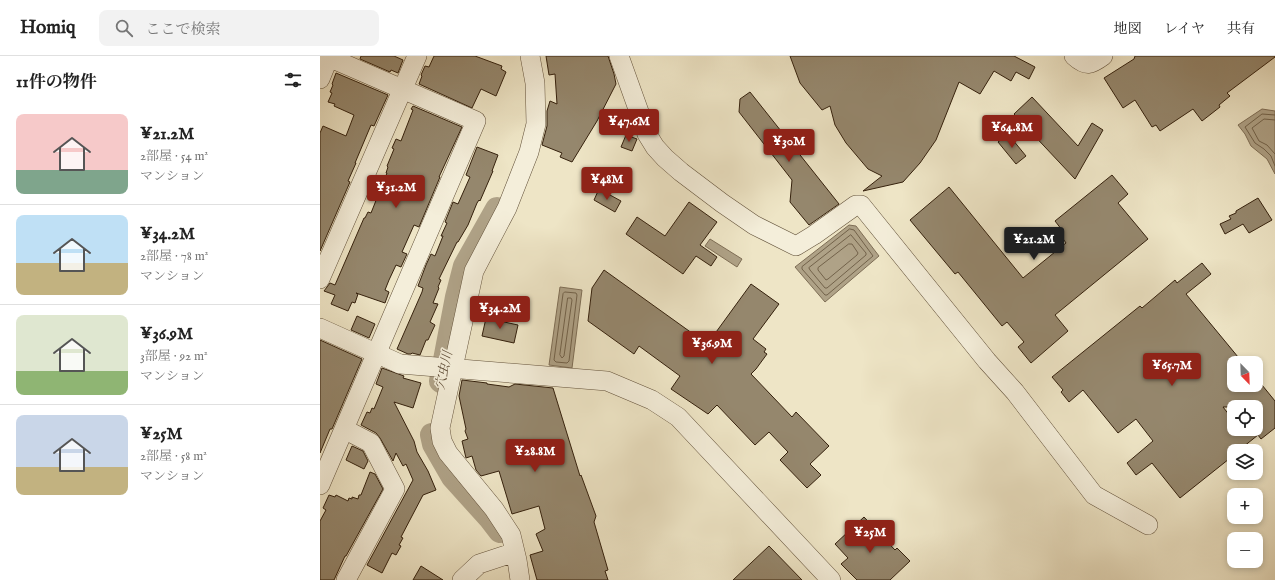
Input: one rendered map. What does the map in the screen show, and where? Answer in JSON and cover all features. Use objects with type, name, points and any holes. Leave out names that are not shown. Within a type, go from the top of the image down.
[{"type":"street","points":[[320,279],[417,56]]},
{"type":"street","points":[[520,580],[510,535],[494,508],[456,464],[442,441],[440,428],[474,271],[507,208],[528,152],[536,124],[535,83],[530,56]]},
{"type":"street","points":[[619,56],[647,134],[655,147],[681,172],[754,225],[796,246],[856,205],[861,205],[987,361],[1015,392],[1094,495],[1148,525]]},
{"type":"street","points":[[1074,56],[1081,63],[1092,64],[1104,56]]},
{"type":"street","points":[[320,79],[328,57],[476,121],[320,485]]},
{"type":"street","points":[[320,328],[400,364],[607,381],[652,400],[678,417],[831,580]]},
{"type":"street","points":[[344,429],[371,443],[395,489],[346,580]]},
{"type":"street","points":[[462,580],[479,564],[515,552]]},
{"type":"water","points":[[1262,109],[1275,111],[1275,174],[1267,159],[1251,146],[1245,134],[1238,125]]},
{"type":"water","points":[[849,225],[856,226],[879,256],[825,302],[795,267]]},
{"type":"water","points":[[710,239],[742,259],[737,267],[705,246]]},
{"type":"water","points":[[560,287],[582,290],[572,368],[549,365]]},
{"type":"building","points":[[361,56],[394,56],[403,60],[398,73],[391,70],[390,72],[360,59]]},
{"type":"building","points":[[434,56],[475,56],[502,66],[501,69],[506,72],[496,96],[481,89],[472,108],[419,84],[425,66],[429,67]]},
{"type":"building","points":[[546,56],[608,56],[614,74],[616,84],[597,121],[572,162],[560,157],[562,153],[542,145],[547,126],[547,111],[550,101],[557,104],[555,74],[549,75]]},
{"type":"building","points":[[790,56],[1014,56],[1035,67],[1029,79],[1016,72],[1011,81],[994,71],[980,94],[959,82],[936,140],[920,163],[903,182],[863,191],[882,176],[868,169],[846,143],[835,125],[830,106],[822,110],[800,83]]},
{"type":"building","points":[[1135,56],[1275,57],[1227,93],[1230,96],[1219,105],[1220,107],[1202,121],[1193,109],[1160,131],[1156,125],[1152,127],[1135,100],[1123,108],[1104,78],[1134,59]]},
{"type":"building","points":[[336,73],[388,95],[374,126],[371,125],[348,181],[350,182],[320,251],[320,133],[323,126],[346,136],[354,115],[334,106],[335,104],[328,102],[332,93],[330,92]]},
{"type":"building","points":[[750,92],[839,204],[809,225],[790,202],[792,180],[739,112],[740,99]]},
{"type":"building","points":[[1032,97],[1078,146],[1092,123],[1103,130],[1075,179],[1014,114]]},
{"type":"building","points":[[413,106],[462,127],[439,177],[419,227],[414,225],[402,252],[407,254],[401,267],[396,265],[389,280],[385,290],[389,292],[385,303],[356,293],[358,294],[355,303],[352,302],[348,311],[331,304],[335,295],[324,291],[330,283],[335,285],[364,218],[368,212],[371,213],[387,173],[387,166],[394,149],[392,148],[396,139],[401,141],[413,110],[411,109]]},
{"type":"building","points":[[1008,134],[1026,156],[1016,164],[998,142]]},
{"type":"building","points":[[626,135],[637,139],[632,151],[621,147]]},
{"type":"building","points":[[477,147],[498,155],[493,171],[468,225],[457,242],[439,279],[441,280],[438,287],[439,288],[433,303],[438,304],[430,322],[435,325],[428,340],[426,340],[420,355],[412,353],[408,354],[397,349],[422,292],[423,288],[418,286],[431,254],[435,256],[447,223],[445,222],[453,202],[458,204],[470,177],[466,175]]},
{"type":"building","points":[[1112,175],[1128,194],[1118,203],[1148,239],[1055,315],[1068,331],[1031,363],[1018,347],[1024,342],[1007,322],[1002,326],[958,272],[955,274],[910,220],[949,187],[1023,278],[1066,243],[1059,233],[1062,230],[1055,221]]},
{"type":"building","points":[[599,189],[621,201],[615,212],[594,200]]},
{"type":"building","points":[[1258,198],[1272,220],[1249,233],[1243,224],[1225,234],[1220,224],[1231,219],[1229,216]]},
{"type":"building","points":[[689,202],[717,222],[700,245],[717,257],[711,266],[696,256],[683,274],[626,234],[637,217],[665,236]]},
{"type":"building","points":[[1202,263],[1211,274],[1186,294],[1237,356],[1227,356],[1227,392],[1263,392],[1263,386],[1275,401],[1275,428],[1261,439],[1259,436],[1263,436],[1263,400],[1227,400],[1227,407],[1223,407],[1227,412],[1227,436],[1257,436],[1247,444],[1227,444],[1227,461],[1180,498],[1152,463],[1136,475],[1127,463],[1153,441],[1136,419],[1118,433],[1083,390],[1069,402],[1061,392],[1063,390],[1052,377],[1140,306],[1142,308],[1175,280],[1177,283]]},
{"type":"building","points":[[604,270],[703,341],[707,336],[711,339],[751,284],[779,304],[753,339],[766,349],[764,352],[767,354],[751,374],[792,417],[796,412],[829,446],[810,464],[821,475],[807,488],[780,460],[788,452],[769,432],[755,445],[717,405],[708,414],[671,389],[680,376],[639,346],[634,354],[588,321],[592,288]]},
{"type":"building","points":[[357,316],[375,324],[369,338],[351,330]]},
{"type":"building","points":[[486,318],[518,325],[514,343],[482,336]]},
{"type":"building","points":[[320,340],[362,359],[320,453]]},
{"type":"building","points":[[382,368],[404,376],[403,378],[421,383],[413,408],[394,402],[414,441],[417,452],[428,471],[436,490],[423,495],[401,537],[403,538],[399,545],[401,546],[396,555],[392,553],[382,573],[367,565],[413,480],[406,464],[403,466],[396,453],[393,461],[376,433],[361,425],[367,412],[370,413],[372,408],[374,409],[383,387],[376,384]]},
{"type":"building","points":[[462,380],[509,387],[515,384],[553,388],[580,476],[581,475],[596,516],[594,522],[608,570],[605,571],[608,580],[537,580],[530,555],[543,551],[536,534],[545,529],[539,506],[512,514],[499,471],[481,476],[476,470],[472,456],[466,458],[462,441],[468,439],[465,431],[466,429],[459,396]]},
{"type":"building","points":[[352,446],[363,451],[368,461],[364,469],[346,460]]},
{"type":"building","points":[[370,472],[375,474],[383,489],[345,556],[334,580],[320,580],[320,521],[326,510],[323,508],[329,495],[335,497],[336,495],[348,501],[349,498],[352,499],[352,497],[358,499]]},
{"type":"building","points":[[864,517],[895,550],[897,548],[910,561],[890,580],[857,580],[841,564],[848,558],[835,544]]},
{"type":"building","points":[[769,546],[802,580],[733,580]]},
{"type":"building","points":[[421,566],[443,580],[413,580]]},
{"type":"waterway","name":"穴虫川","points":[[441,381],[457,297],[465,266],[497,209]]},
{"type":"waterway","name":"穴虫川","points":[[432,435],[434,444],[453,477],[500,531]]}]
